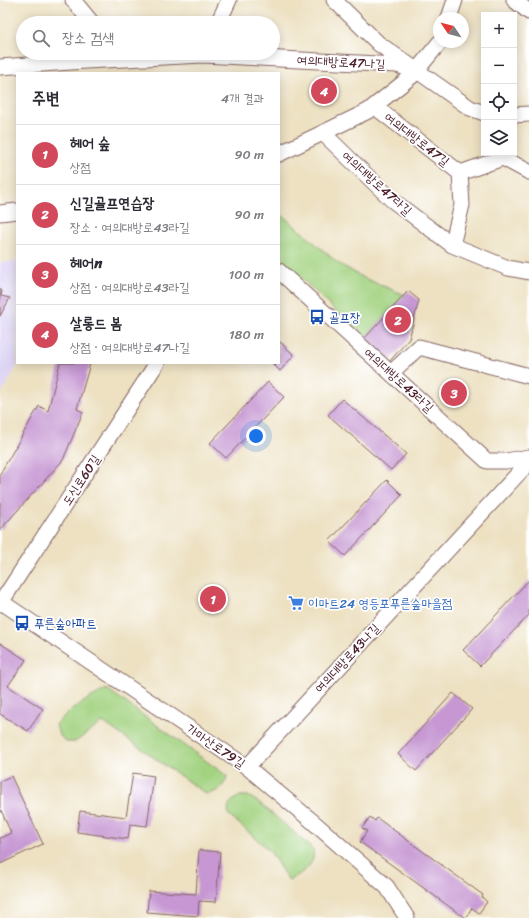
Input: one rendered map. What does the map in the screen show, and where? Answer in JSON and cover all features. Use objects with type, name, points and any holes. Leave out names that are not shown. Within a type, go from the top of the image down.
[{"type":"street","points":[[73,0],[86,16]]},
{"type":"street","points":[[221,16],[229,0]]},
{"type":"street","points":[[334,0],[380,44],[470,108],[481,112]]},
{"type":"street","points":[[451,12],[455,0]]},
{"type":"street","points":[[514,0],[529,12]]},
{"type":"street","name":"여의대방로47길","points":[[280,154],[368,111],[412,76],[435,48]]},
{"type":"street","name":"여의대방로47나길","points":[[280,58],[397,65],[417,71]]},
{"type":"street","name":"여의대방로47나길","points":[[0,68],[75,60]]},
{"type":"street","name":"여의대방로47길","points":[[374,106],[460,173]]},
{"type":"street","points":[[517,115],[529,114]]},
{"type":"street","name":"여의대방로47라길","points":[[323,133],[392,200],[452,244],[508,268],[529,272]]},
{"type":"street","points":[[452,244],[462,205],[460,173],[503,158],[529,172]]},
{"type":"street","points":[[0,213],[16,211]]},
{"type":"street","name":"여의대방로43라길","points":[[280,272],[487,461],[506,461],[529,457]]},
{"type":"street","points":[[391,373],[420,347],[529,376]]},
{"type":"street","name":"도신로60길","points":[[1,601],[156,364]]},
{"type":"street","name":"여의대방로43나길","points":[[247,767],[529,462]]},
{"type":"street","name":"가마산로79길","points":[[1,601],[247,767],[312,821],[386,888],[407,918]]},
{"type":"shaded area","points":[[16,261],[16,364],[18,364],[0,395],[0,262]]},
{"type":"green space","points":[[283,216],[338,263],[364,278],[405,295],[364,339],[280,257],[280,219]]},
{"type":"green space","points":[[107,689],[227,776],[220,789],[206,794],[103,722],[75,742],[67,742],[59,735],[56,725],[66,714],[80,704]]},
{"type":"green space","points":[[240,796],[248,796],[261,804],[313,849],[313,859],[303,872],[289,880],[270,851],[229,815],[228,808],[230,803]]},
{"type":"building","points":[[0,289],[2,291],[1,296],[10,298],[0,316]]},
{"type":"building","points":[[408,291],[419,300],[409,339],[389,362],[364,339]]},
{"type":"building","points":[[280,342],[294,355],[280,371],[273,364],[280,364]]},
{"type":"building","points":[[60,364],[90,364],[77,409],[83,412],[63,460],[0,530],[0,474],[39,406],[48,411]]},
{"type":"building","points":[[268,382],[284,397],[226,458],[210,443]]},
{"type":"building","points":[[342,399],[406,454],[391,470],[328,415]]},
{"type":"building","points":[[387,480],[402,495],[345,556],[329,541]]},
{"type":"building","points":[[529,580],[529,615],[480,666],[463,650]]},
{"type":"building","points":[[0,643],[26,660],[8,686],[43,709],[28,731],[0,714]]},
{"type":"building","points":[[453,693],[472,709],[416,771],[398,754]]},
{"type":"building","points":[[133,773],[154,776],[147,826],[130,824],[128,839],[77,832],[80,811],[126,817]]},
{"type":"building","points":[[11,776],[43,844],[0,864],[0,838],[11,833],[0,808],[0,781]]},
{"type":"building","points":[[370,817],[375,821],[377,818],[483,895],[482,897],[487,902],[479,913],[472,908],[465,918],[360,842],[367,831],[362,828]]},
{"type":"building","points":[[199,850],[220,852],[216,902],[199,901],[198,916],[147,912],[149,891],[196,894]]},
{"type":"place","name":"살롱드 봄","points":[[324,91]]},
{"type":"place","name":"골프장","points":[[317,317]]},
{"type":"place","name":"신길골프연습장","points":[[398,320]]},
{"type":"place","name":"헤어n","points":[[454,393]]},
{"type":"place","name":"헤어 숲","points":[[213,599]]},
{"type":"place","name":"이마트24 영등포푸른숲마을점","points":[[296,603]]},
{"type":"place","name":"푸른숲아파트","points":[[22,623]]}]
